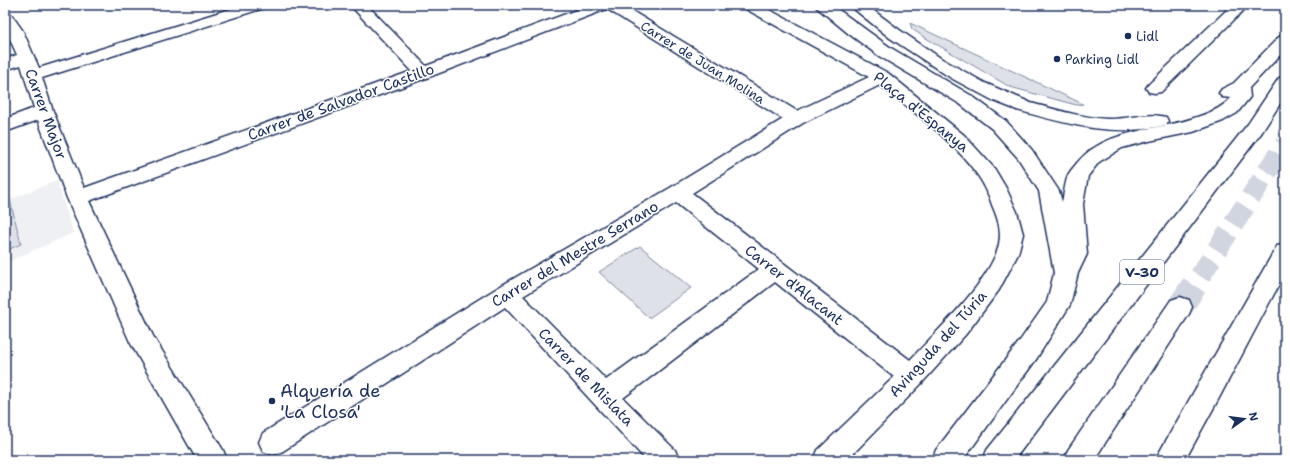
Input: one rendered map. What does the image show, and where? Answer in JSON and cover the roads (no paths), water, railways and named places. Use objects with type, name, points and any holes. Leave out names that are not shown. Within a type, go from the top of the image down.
[{"type":"main road","points":[[33,75],[259,5]]},
{"type":"main road","points":[[358,5],[423,73]]},
{"type":"main road","name":"Carrer de Salvador Castillo","points":[[77,198],[423,73],[604,5]]},
{"type":"main road","name":"Carrer de Juan Molina","points":[[611,5],[796,119]]},
{"type":"main road","name":"Plaça d'Espanya","points":[[749,5],[882,77],[957,139],[979,163],[996,188]]},
{"type":"main road","points":[[822,5],[884,52],[966,100],[998,125],[1025,154],[1049,191],[1066,273]]},
{"type":"main road","points":[[857,5],[877,22],[918,51],[964,79],[995,95],[1023,106],[1050,114],[1082,121],[1120,125],[1157,122],[1196,114],[1240,87],[1285,40]]},
{"type":"main road","points":[[872,5],[877,22]]},
{"type":"main road","points":[[1155,88],[1241,5]]},
{"type":"main road","name":"Carrer Major","points":[[5,17],[10,32],[33,75],[44,111],[77,198],[143,342],[213,460]]},
{"type":"main road","points":[[5,65],[25,58]]},
{"type":"main road","name":"Carrer del Mestre Serrano","points":[[273,442],[507,294],[677,193],[796,119],[882,77]]},
{"type":"main road","name":"V-30","points":[[997,460],[1255,128],[1285,82]]},
{"type":"main road","points":[[946,460],[1028,350],[1058,305],[1066,273],[1076,254],[1072,204],[1078,176],[1092,157],[1115,144],[1147,135],[1186,128],[1216,117],[1231,109],[1241,97],[1240,87]]},
{"type":"main road","points":[[5,126],[44,111]]},
{"type":"main road","name":"Avinguda del Túria","points":[[828,460],[912,376],[957,327],[992,284],[1007,254],[1012,234],[1006,212],[996,188]]},
{"type":"main road","name":"Carrer d'Alacant","points":[[677,193],[912,376]]},
{"type":"main road","points":[[1168,460],[1210,390],[1285,252]]},
{"type":"main road","points":[[605,396],[776,270]]},
{"type":"main road","name":"Carrer de Mislata","points":[[507,294],[665,460]]},
{"type":"main road","points":[[1078,460],[1180,307]]},
{"type":"tunnel","points":[[1200,276],[1285,144]]},
{"type":"tunnel","points":[[1180,307],[1201,275]]},
{"type":"place","name":"Lidl","points":[[1128,36]]},
{"type":"place","name":"Parking Lidl","points":[[1057,59]]},
{"type":"place","name":"Alquería de 'La Closa'","points":[[272,401]]}]
